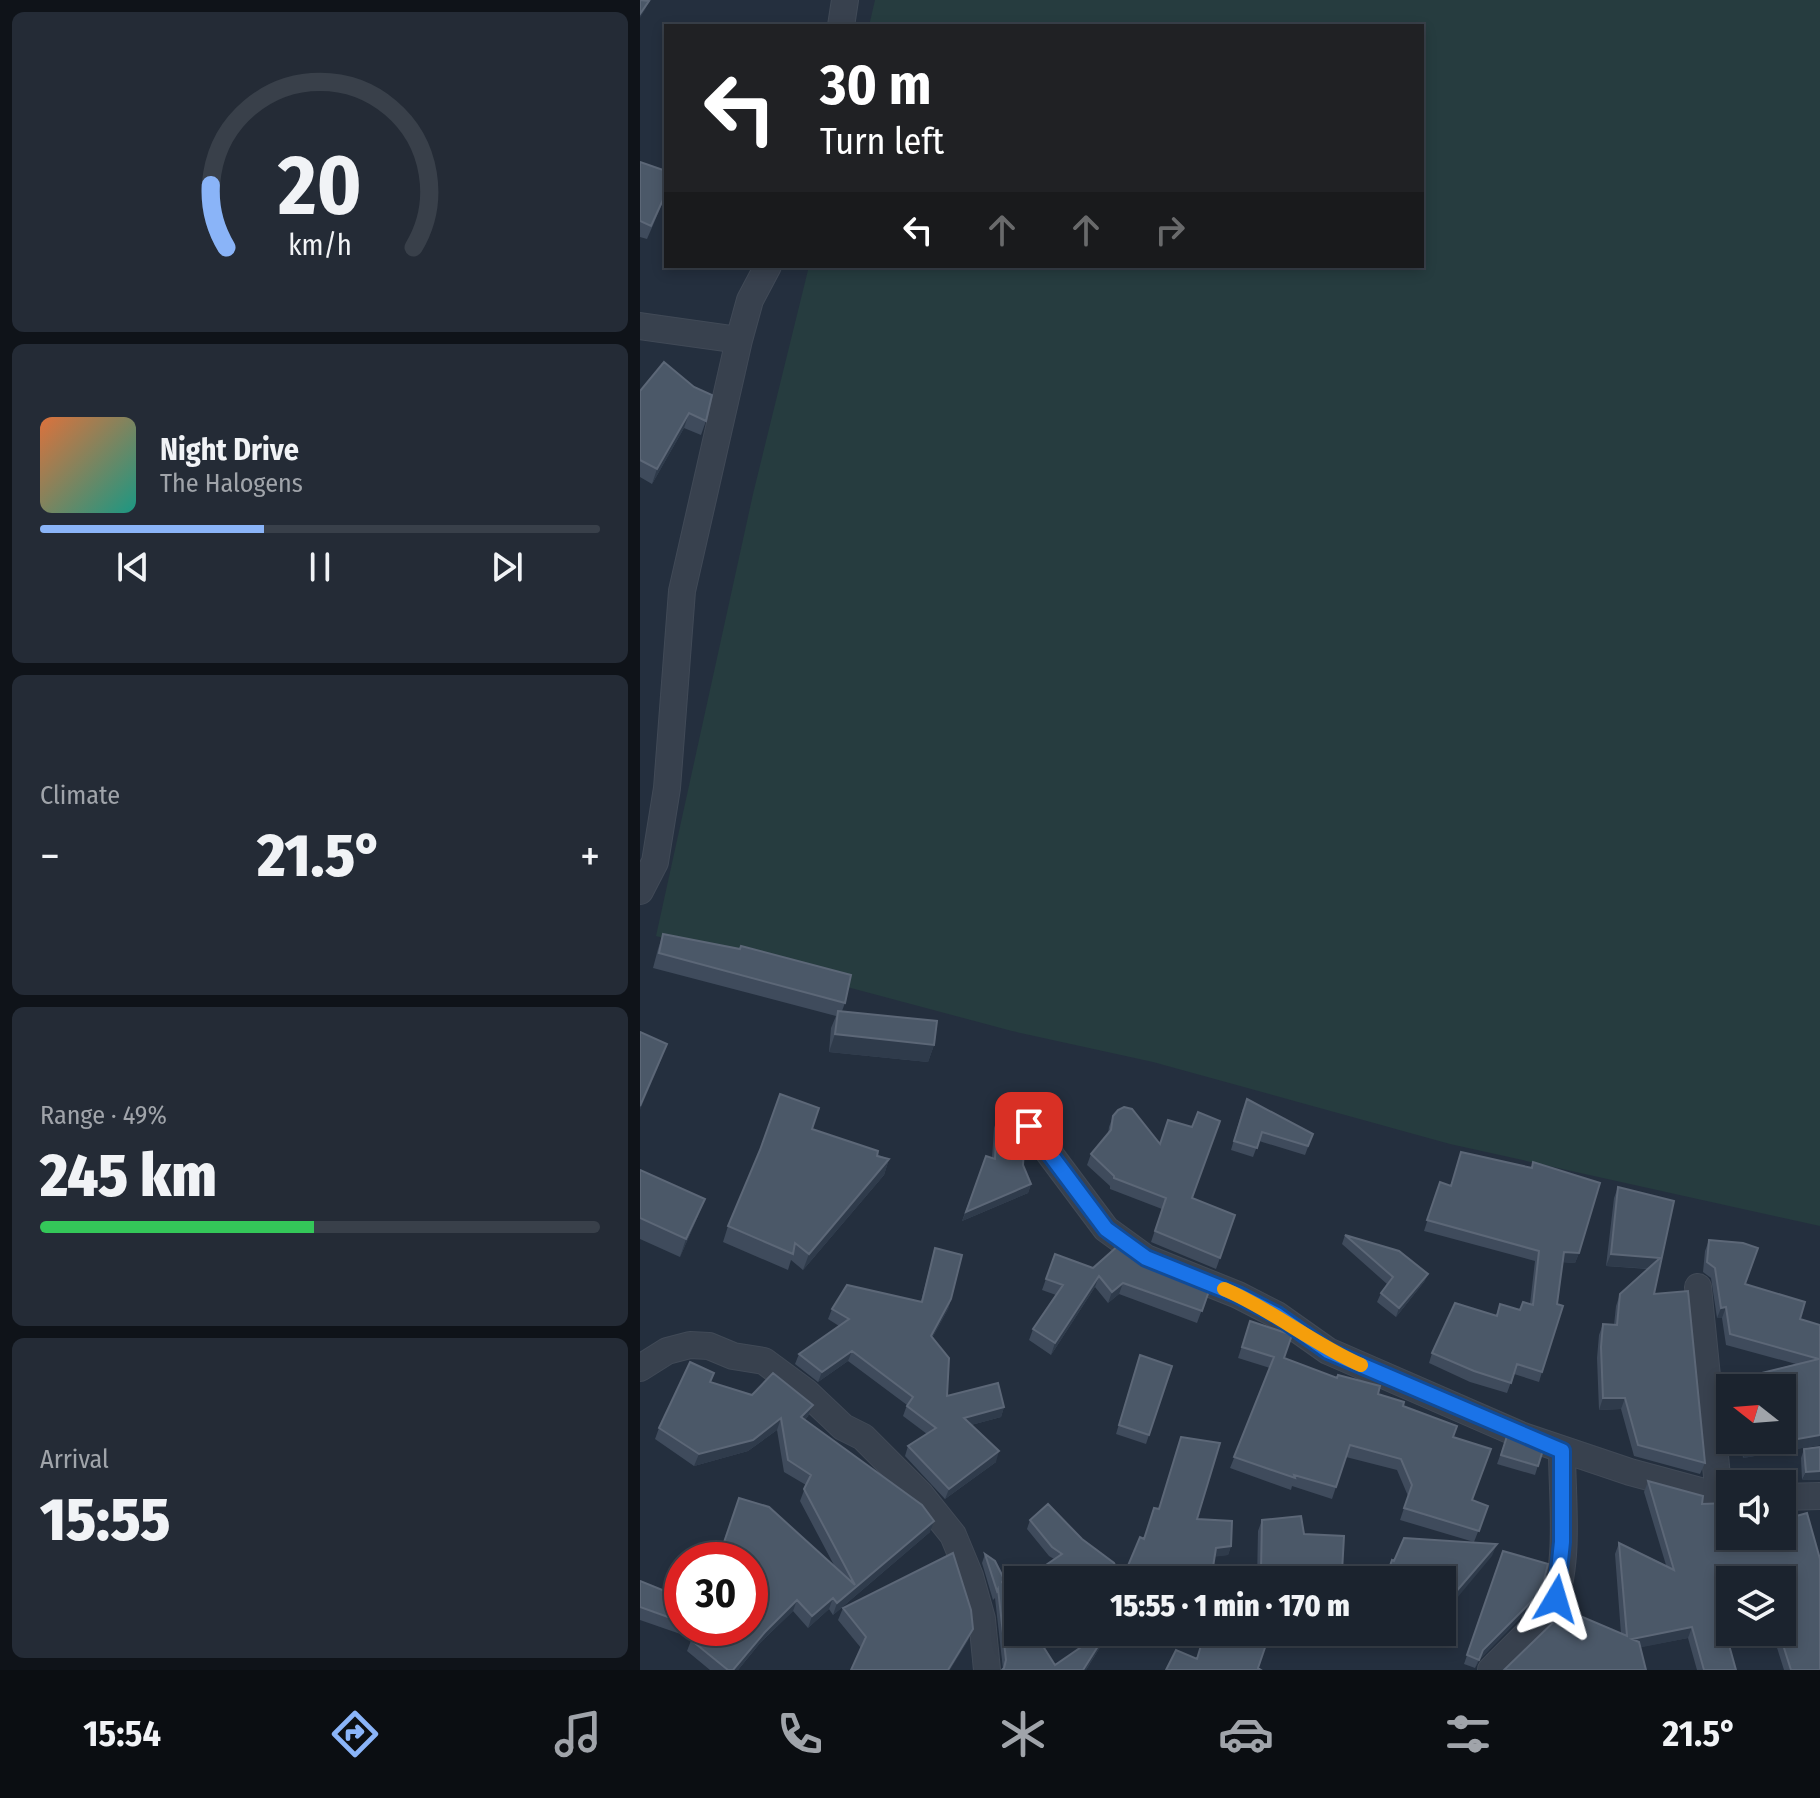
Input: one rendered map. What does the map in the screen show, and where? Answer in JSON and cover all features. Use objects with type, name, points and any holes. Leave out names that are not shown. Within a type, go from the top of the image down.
[{"type":"street","points":[[841,24],[845,0]]},
{"type":"street","points":[[640,891],[655,862],[667,788],[682,591],[739,340],[750,300],[767,268]]},
{"type":"street","points":[[640,326],[739,340]]},
{"type":"street","points":[[1029,1126],[1106,1229],[1146,1258],[1264,1308],[1328,1351],[1562,1451],[1716,1494]]},
{"type":"street","points":[[1698,1287],[1721,1470]]},
{"type":"street","points":[[640,1368],[667,1351],[690,1345],[709,1346],[733,1356],[764,1361],[806,1392],[843,1427],[863,1437],[921,1495],[953,1535],[982,1619],[987,1670]]},
{"type":"street","points":[[1491,1670],[1550,1611],[1556,1599],[1562,1542],[1562,1451]]},
{"type":"street","points":[[1796,1497],[1820,1496]]},
{"type":"green space","points":[[875,0],[1820,0],[1820,1226],[1450,1144],[1153,1062],[1012,1031],[656,936],[753,494],[809,268],[1424,268],[1424,24],[869,24]]},
{"type":"building","points":[[640,0],[649,1],[640,14]]},
{"type":"building","points":[[640,162],[664,170],[664,197],[651,226],[640,221]]},
{"type":"building","points":[[664,362],[694,387],[712,395],[706,421],[689,413],[657,469],[640,460],[640,391]]},
{"type":"building","points":[[663,934],[740,949],[741,946],[851,975],[845,1003],[659,953]]},
{"type":"building","points":[[838,1011],[937,1021],[934,1045],[835,1034]]},
{"type":"building","points":[[640,1032],[667,1044],[640,1106]]},
{"type":"building","points":[[780,1094],[819,1108],[812,1129],[878,1151],[877,1156],[889,1159],[809,1254],[795,1243],[793,1254],[728,1226]]},
{"type":"building","points":[[1247,1099],[1313,1134],[1308,1146],[1262,1132],[1257,1148],[1234,1141]]},
{"type":"building","points":[[1124,1107],[1132,1109],[1160,1144],[1168,1120],[1192,1127],[1198,1112],[1220,1121],[1192,1198],[1235,1215],[1220,1258],[1155,1231],[1166,1198],[1114,1178],[1091,1154],[1111,1130],[1113,1116]]},
{"type":"building","points":[[997,1119],[1017,1120],[1025,1134],[1023,1165],[1031,1184],[966,1212],[986,1156],[995,1159]]},
{"type":"building","points":[[1461,1152],[1532,1168],[1533,1162],[1600,1183],[1579,1253],[1564,1252],[1557,1304],[1563,1306],[1542,1372],[1517,1364],[1511,1383],[1432,1353],[1455,1303],[1497,1316],[1500,1304],[1520,1310],[1523,1302],[1533,1305],[1539,1251],[1427,1220],[1440,1182],[1451,1186]]},
{"type":"building","points":[[640,1170],[705,1199],[686,1239],[640,1218]]},
{"type":"building","points":[[1618,1187],[1674,1201],[1654,1294],[1688,1291],[1705,1463],[1638,1445],[1625,1398],[1603,1398],[1603,1324],[1617,1325],[1620,1294],[1660,1258],[1611,1254]]},
{"type":"building","points":[[1345,1235],[1399,1251],[1428,1274],[1399,1308],[1381,1293],[1393,1277]]},
{"type":"building","points":[[1709,1240],[1743,1243],[1758,1248],[1745,1284],[1805,1302],[1800,1319],[1820,1325],[1820,1435],[1796,1439],[1796,1374],[1758,1374],[1819,1359],[1730,1334],[1726,1307],[1721,1308],[1715,1268],[1707,1262]]},
{"type":"building","points":[[1119,1245],[1129,1256],[1132,1253],[1144,1262],[1210,1288],[1202,1311],[1123,1283],[1112,1292],[1099,1276],[1055,1343],[1033,1329],[1063,1285],[1046,1279],[1055,1254],[1093,1268]]},
{"type":"building","points":[[935,1248],[962,1255],[951,1299],[931,1336],[949,1358],[947,1396],[998,1383],[1004,1407],[964,1418],[999,1451],[949,1489],[908,1446],[936,1428],[907,1406],[913,1397],[852,1351],[822,1372],[799,1354],[849,1319],[832,1309],[847,1285],[922,1302]]},
{"type":"building","points":[[1250,1321],[1292,1335],[1284,1358],[1337,1378],[1338,1375],[1380,1386],[1378,1394],[1457,1426],[1453,1437],[1491,1449],[1472,1500],[1488,1506],[1479,1531],[1404,1508],[1412,1485],[1401,1459],[1350,1445],[1336,1487],[1294,1475],[1295,1478],[1234,1457],[1274,1357],[1242,1347]]},
{"type":"building","points":[[1140,1355],[1172,1366],[1149,1435],[1119,1425]]},
{"type":"building","points":[[690,1362],[714,1373],[710,1382],[752,1395],[773,1373],[813,1405],[801,1417],[922,1505],[934,1521],[837,1603],[833,1598],[812,1616],[797,1600],[768,1629],[768,1542],[724,1542],[739,1498],[769,1507],[855,1585],[804,1489],[811,1475],[788,1460],[781,1418],[753,1440],[699,1454],[659,1428]]},
{"type":"building","points":[[1507,1436],[1543,1450],[1538,1466],[1501,1455]]},
{"type":"building","points":[[1181,1437],[1220,1443],[1197,1519],[1232,1521],[1231,1546],[1216,1548],[1213,1566],[1128,1566],[1140,1537],[1144,1539],[1154,1508],[1159,1509]]},
{"type":"building","points":[[1820,1447],[1820,1471],[1806,1472],[1804,1449]]},
{"type":"building","points":[[1648,1481],[1703,1496],[1702,1504],[1716,1503],[1716,1550],[1796,1550],[1796,1516],[1807,1513],[1820,1559],[1820,1670],[1791,1670],[1783,1646],[1796,1646],[1796,1566],[1716,1566],[1716,1646],[1729,1646],[1736,1670],[1704,1670],[1692,1627],[1632,1639],[1639,1642],[1646,1670],[1504,1670],[1566,1610],[1627,1636],[1619,1543],[1674,1570]]},
{"type":"building","points":[[1048,1504],[1082,1539],[1115,1566],[1044,1566],[1062,1554],[1052,1547],[1030,1520]]},
{"type":"building","points":[[1301,1516],[1304,1534],[1344,1536],[1342,1566],[1261,1566],[1262,1520]]},
{"type":"building","points":[[1404,1538],[1497,1544],[1456,1592],[1456,1566],[1390,1566]]},
{"type":"building","points":[[1503,1551],[1548,1564],[1540,1593],[1483,1650],[1479,1660],[1467,1655]]},
{"type":"building","points":[[953,1553],[971,1610],[973,1629],[948,1670],[851,1670],[866,1637],[843,1608]]},
{"type":"building","points":[[985,1554],[995,1561],[1004,1579],[1004,1642],[998,1589]]},
{"type":"building","points":[[640,1581],[664,1591],[664,1616],[640,1607]]},
{"type":"building","points":[[698,1646],[753,1646],[733,1670],[728,1670]]},
{"type":"building","points":[[1004,1646],[1043,1646],[1055,1665],[1083,1646],[1098,1646],[1083,1670],[1002,1670],[1006,1660]]},
{"type":"building","points":[[1201,1646],[1266,1646],[1258,1668],[1261,1670],[1166,1670],[1176,1650],[1197,1659]]},
{"type":"slow traffic","points":[[1224,1289],[1277,1315],[1328,1351],[1361,1365]]},
{"type":"route","points":[[1029,1126],[1106,1229],[1146,1258],[1238,1295],[1277,1315],[1328,1351],[1562,1451],[1562,1542],[1556,1599]]}]
